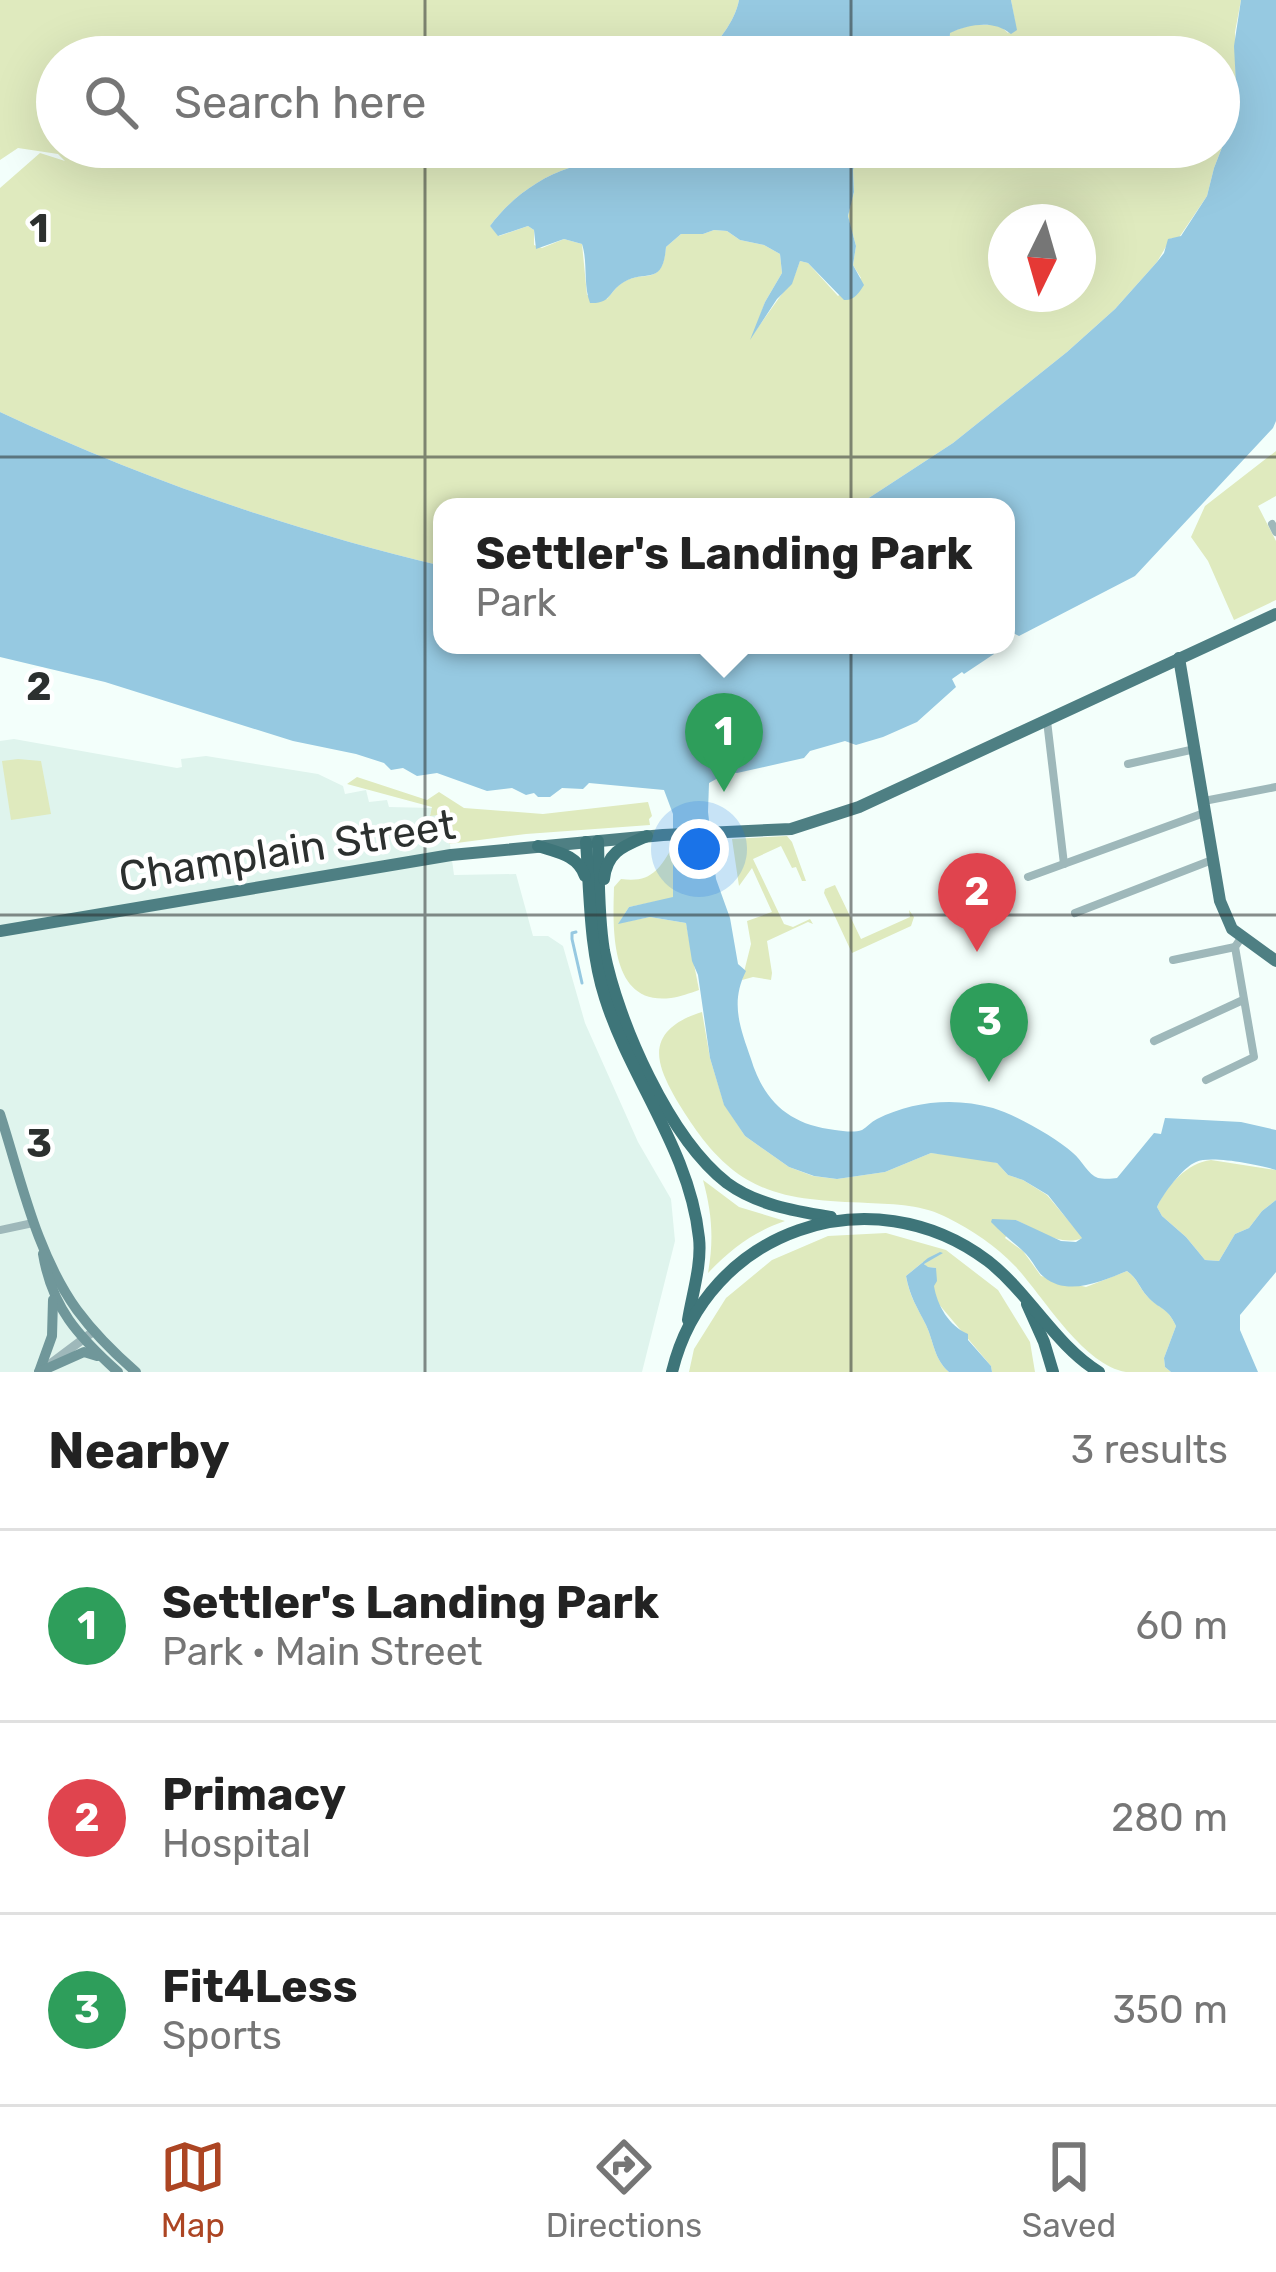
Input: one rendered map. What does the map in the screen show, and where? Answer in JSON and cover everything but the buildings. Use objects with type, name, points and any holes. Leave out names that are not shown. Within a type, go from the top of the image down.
[{"type":"highway","points":[[600,916],[609,858],[618,848],[647,836]]},
{"type":"highway","points":[[592,841],[589,886],[604,994],[622,1047],[690,1186],[700,1243],[687,1328],[672,1372]]},
{"type":"highway","points":[[592,841],[611,979],[639,1057],[699,1157],[730,1185],[777,1207],[844,1220],[889,1221],[932,1232],[970,1250],[1021,1292],[1099,1372]]},
{"type":"highway","points":[[538,846],[569,856],[582,868],[589,886]]},
{"type":"highway","points":[[687,1328],[719,1281],[763,1246],[802,1229],[844,1220]]},
{"type":"highway","points":[[1021,1292],[1053,1372]]},
{"type":"main road","name":"Champlain Street","points":[[0,931],[451,855],[813,824],[1276,614]]},
{"type":"main road","points":[[1179,658],[1220,901],[1238,943],[1276,961]]},
{"type":"main road","points":[[1142,676],[1169,675],[1188,701]]},
{"type":"main road","points":[[0,1114],[52,1291],[52,1336],[39,1372]]},
{"type":"main road","points":[[40,1239],[73,1305],[136,1372]]},
{"type":"main road","points":[[52,1291],[82,1340],[118,1372]]},
{"type":"main road","points":[[39,1372],[84,1352],[104,1360]]},
{"type":"street","points":[[1046,721],[1064,864]]},
{"type":"street","points":[[1128,764],[1196,749]]},
{"type":"street","points":[[1028,877],[1205,807],[1276,787]]},
{"type":"street","points":[[1075,913],[1213,860]]},
{"type":"street","points":[[1173,960],[1238,943],[1254,1057],[1206,1080]]},
{"type":"street","points":[[1154,1042],[1243,1000]]},
{"type":"street","points":[[0,1230],[34,1222]]},
{"type":"street","points":[[39,1372],[94,1331]]},
{"type":"shaded area","points":[[14,739],[177,768],[182,767],[181,759],[206,756],[318,774],[343,786],[345,794],[366,790],[369,802],[387,800],[389,807],[433,808],[430,815],[446,814],[454,875],[516,874],[533,936],[548,936],[563,946],[585,1023],[638,1142],[671,1199],[675,1241],[642,1372],[0,1372],[0,741]]},
{"type":"green space","points":[[0,0],[739,0],[722,36],[36,36],[36,151],[18,148],[0,160]]},
{"type":"green space","points":[[1011,0],[1241,0],[1235,36],[950,36],[971,25],[999,25],[1008,33],[1015,22]]},
{"type":"green space","points":[[36,156],[36,168],[570,168],[535,184],[490,226],[499,236],[528,226],[534,230],[534,245],[542,248],[564,239],[582,244],[587,295],[607,299],[622,283],[656,273],[666,247],[681,234],[727,231],[740,240],[764,245],[780,254],[782,273],[754,333],[800,261],[808,263],[838,296],[861,278],[853,265],[856,246],[848,216],[854,168],[1214,168],[1207,196],[1178,239],[1171,238],[1157,262],[1115,309],[953,443],[869,498],[433,498],[433,564],[217,500],[0,412],[0,188]]},
{"type":"green space","points":[[1276,451],[1276,496],[1258,506],[1276,541],[1276,600],[1234,620],[1208,561],[1191,537],[1205,506]]},
{"type":"green space","points":[[2,761],[41,761],[51,814],[11,820]]},
{"type":"green space","points":[[357,777],[427,800],[439,792],[464,808],[543,814],[648,802],[652,816],[650,825],[449,844],[446,814],[430,816],[432,807],[347,784]]},
{"type":"green space","points":[[787,836],[806,881],[792,868],[781,846],[753,859],[784,924],[793,927],[810,919],[813,924],[808,922],[767,941],[771,980],[742,980],[751,944],[747,921],[772,912],[752,868],[739,886],[732,839]]},
{"type":"green space","points":[[673,846],[673,898],[629,907],[619,923],[650,917],[686,923],[699,990],[651,997],[636,990],[619,961],[614,887],[621,879],[653,873]]},
{"type":"green space","points":[[835,885],[861,939],[910,917],[909,910],[914,917],[911,926],[852,953],[824,893]]},
{"type":"green space","points":[[702,1012],[724,1104],[745,1136],[789,1167],[837,1179],[885,1172],[931,1153],[997,1163],[1008,1175],[1047,1195],[1083,1238],[1057,1239],[1016,1220],[1005,1238],[1023,1251],[1041,1276],[1086,1287],[1127,1271],[1176,1326],[1164,1358],[1171,1372],[1126,1372],[1094,1357],[1008,1259],[975,1233],[939,1214],[899,1205],[794,1197],[735,1171],[694,1127],[660,1062],[665,1035],[677,1023]]},
{"type":"green space","points":[[1211,1160],[1276,1170],[1276,1200],[1249,1228],[1235,1234],[1219,1261],[1205,1260],[1157,1207],[1179,1176]]},
{"type":"green space","points":[[703,1180],[739,1207],[785,1221],[744,1242],[708,1273],[711,1226]]},
{"type":"green space","points":[[886,1233],[946,1250],[998,1290],[1030,1342],[1035,1372],[992,1372],[937,1302],[936,1268],[923,1262],[906,1276],[937,1356],[949,1372],[689,1372],[694,1349],[726,1298],[772,1260],[828,1236]]},
{"type":"water","points":[[739,0],[1011,0],[1017,30],[1011,34],[982,25],[950,36],[722,36]]},
{"type":"water","points":[[1241,0],[1276,0],[1276,421],[1135,576],[1019,636],[1015,634],[1015,498],[869,498],[953,443],[1067,352],[1115,309],[1164,253],[1168,239],[1181,236],[1207,196],[1214,168],[1240,168],[1240,36],[1236,36]]},
{"type":"water","points":[[570,168],[854,168],[848,216],[856,246],[853,265],[864,285],[853,298],[844,300],[808,263],[800,261],[792,284],[750,340],[782,273],[780,254],[714,230],[681,234],[666,247],[657,272],[632,278],[606,299],[590,303],[582,244],[564,239],[536,249],[534,230],[528,226],[498,236],[490,226],[515,199]]},
{"type":"water","points":[[0,412],[217,500],[433,564],[433,654],[994,654],[952,679],[956,687],[917,722],[856,745],[845,741],[810,751],[804,758],[729,772],[709,783],[716,879],[730,918],[738,964],[746,971],[738,1004],[740,1026],[756,1074],[771,1099],[792,1117],[835,1130],[862,1130],[890,1113],[919,1105],[949,1102],[993,1108],[1046,1134],[1100,1178],[1117,1178],[1154,1133],[1161,1134],[1165,1118],[1241,1122],[1276,1130],[1276,1170],[1224,1160],[1196,1162],[1185,1169],[1157,1207],[1205,1260],[1219,1261],[1235,1234],[1249,1228],[1276,1200],[1276,1272],[1240,1315],[1240,1330],[1258,1372],[1171,1372],[1164,1358],[1176,1326],[1127,1271],[1074,1287],[1044,1277],[992,1219],[1016,1220],[1061,1241],[1082,1238],[1048,1195],[1008,1175],[997,1163],[931,1153],[885,1172],[837,1179],[789,1167],[745,1136],[724,1105],[710,1058],[686,923],[650,917],[618,924],[629,907],[673,897],[673,814],[664,790],[589,783],[583,789],[562,788],[550,797],[512,788],[487,791],[437,773],[417,776],[403,768],[391,770],[356,754],[293,741],[105,682],[0,657]]},
{"type":"water","points":[[940,1252],[924,1264],[936,1268],[938,1300],[950,1320],[968,1334],[992,1372],[949,1372],[937,1356],[906,1276]]},
{"type":"waterway","points":[[576,932],[572,939],[582,983]]},
{"type":"place","name":"Settler's Landing Park","points":[[724,792]]},
{"type":"place","name":"Primacy","points":[[977,952]]},
{"type":"place","name":"Fit4Less","points":[[989,1082]]}]
